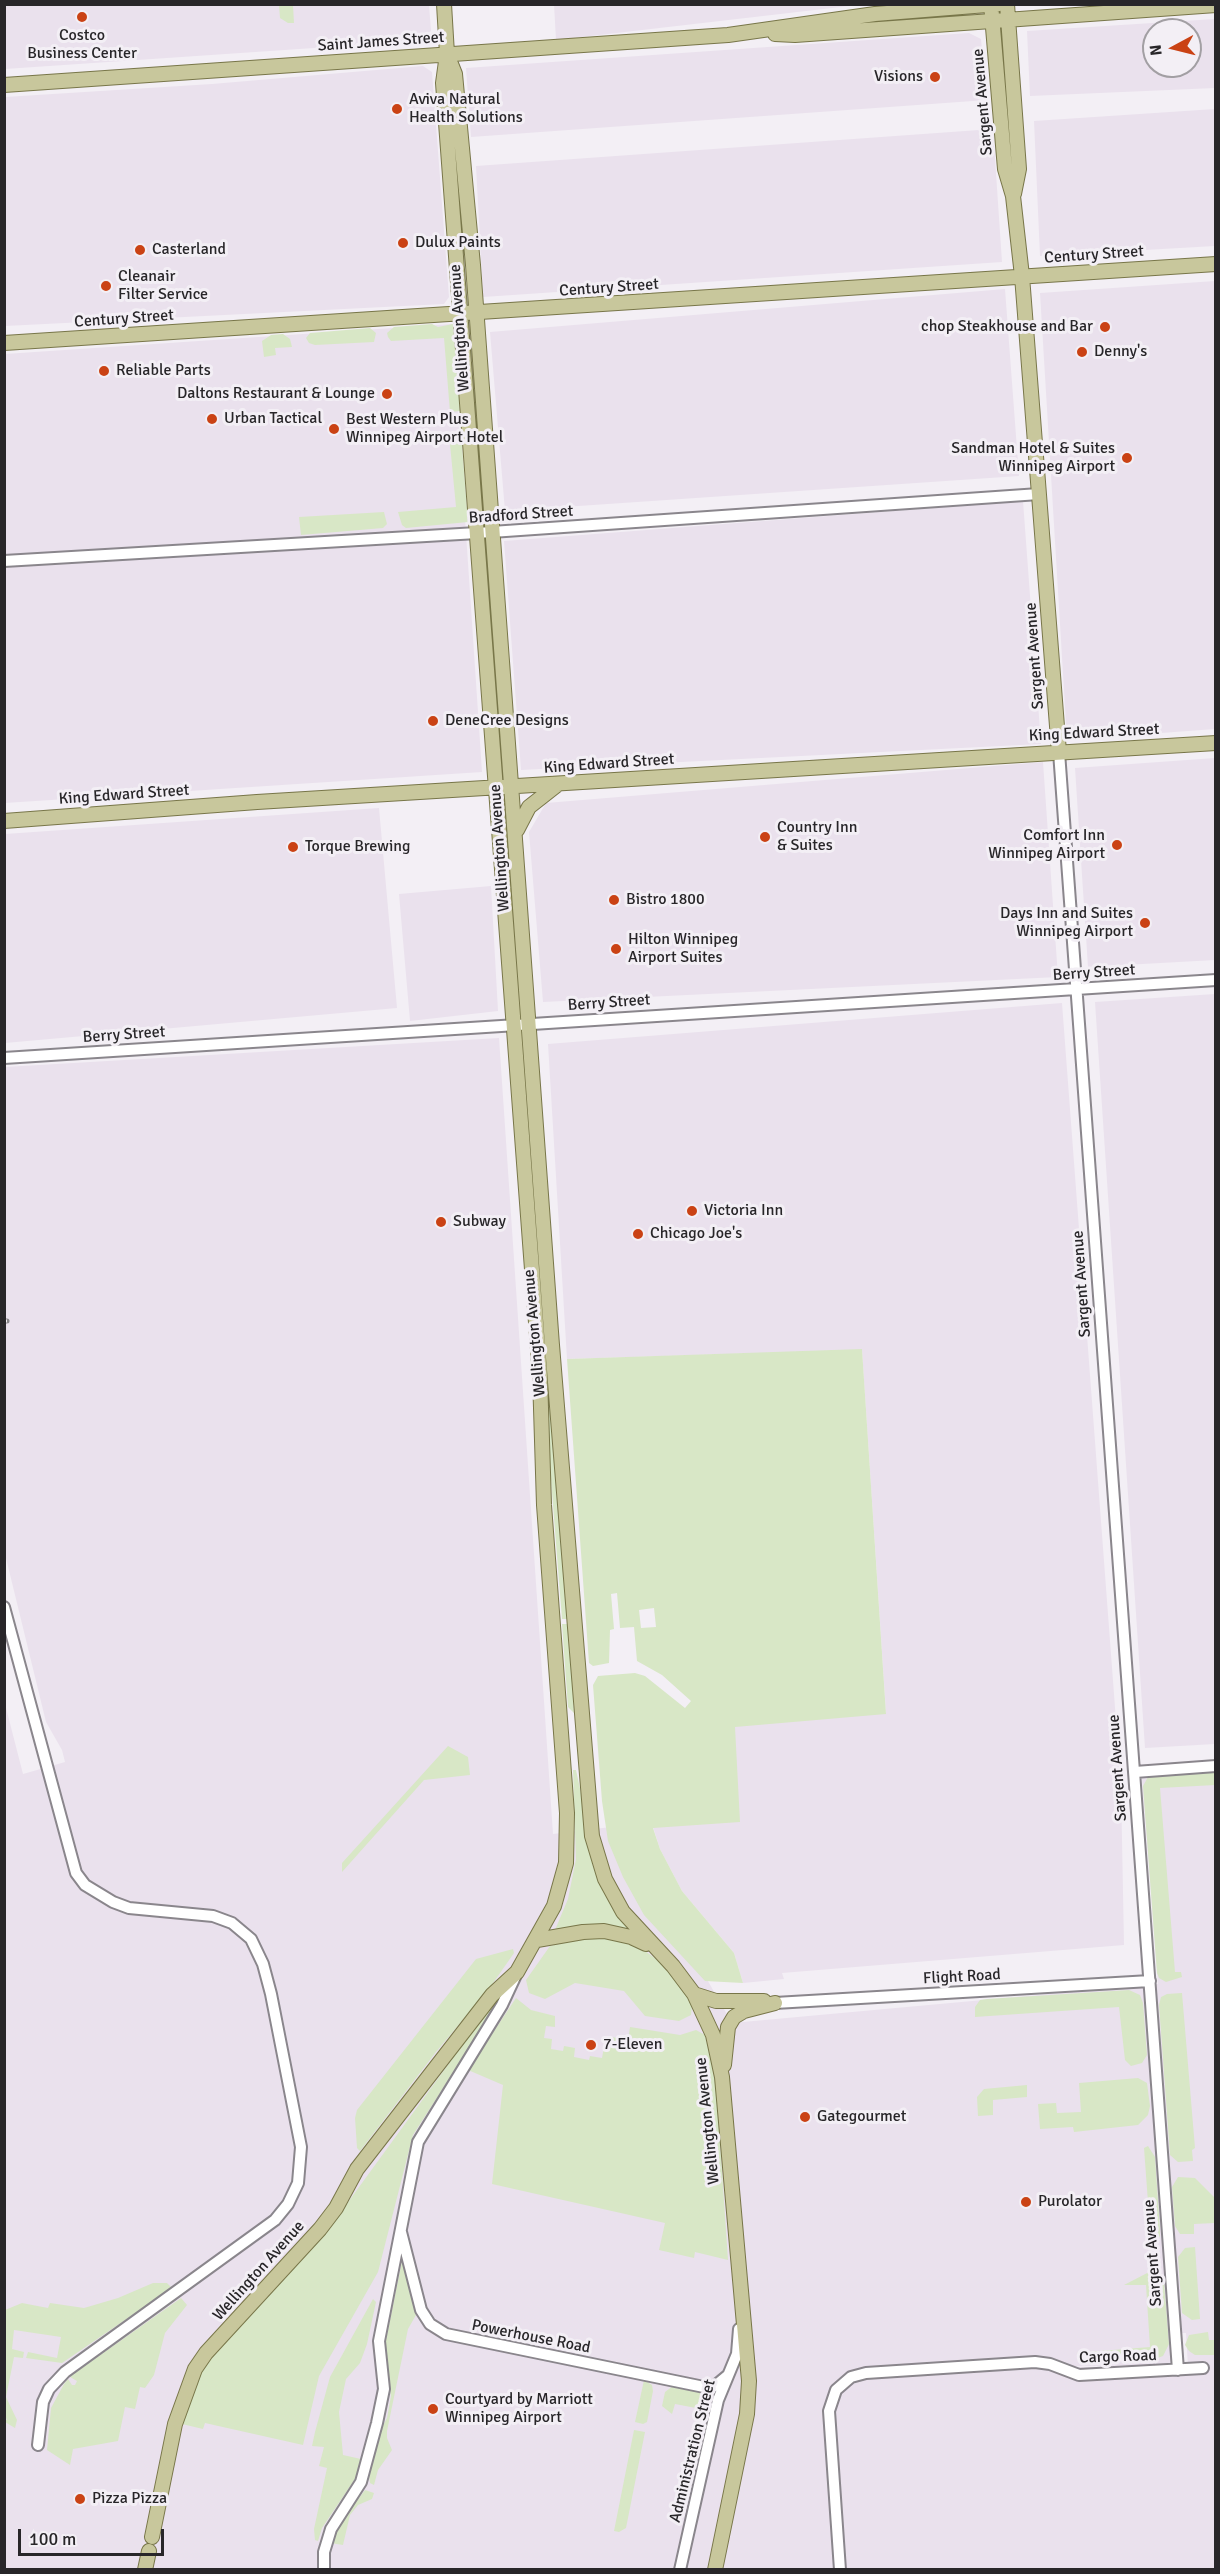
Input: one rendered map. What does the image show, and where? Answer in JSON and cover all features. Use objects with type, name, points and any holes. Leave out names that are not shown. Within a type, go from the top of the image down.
[{"type":"main road","name":"Wellington Avenue","points":[[444,4],[447,54],[443,74],[460,315],[484,532],[505,687],[552,1346],[592,1836],[598,1864],[613,1896],[635,1928],[681,1976],[694,1994],[713,2035],[722,2077],[748,2381],[747,2414],[715,2570]]},
{"type":"main road","name":"Saint James Street","points":[[759,33],[794,25],[875,14],[999,4]]},
{"type":"main road","name":"Sargent Avenue","points":[[1007,4],[1019,169],[1013,196]]},
{"type":"main road","name":"Sargent Avenue","points":[[991,5],[1005,169],[1013,196],[1022,276],[1059,752]]},
{"type":"main road","name":"Saint James Street","points":[[4,85],[759,33],[795,35],[1007,21],[1215,5]]},
{"type":"main road","name":"Wellington Avenue","points":[[152,2537],[175,2424],[195,2369],[206,2353],[320,2229],[336,2208],[357,2169],[492,1995],[517,1972],[537,1940],[560,1892],[566,1863],[568,1832],[544,1505],[537,1346],[490,688],[475,314],[455,74],[447,54]]},
{"type":"main road","name":"Century Street","points":[[4,344],[1215,264]]},
{"type":"main road","name":"King Edward Street","points":[[4,820],[1215,743]]},
{"type":"main road","points":[[516,841],[517,827],[529,807],[559,784]]},
{"type":"main road","points":[[537,1940],[583,1932],[604,1931],[631,1937],[656,1949]]},
{"type":"main road","points":[[694,1994],[716,2001],[759,2000],[775,2003]]},
{"type":"main road","points":[[722,2077],[727,2036],[734,2017],[744,2011],[775,2003]]},
{"type":"main road","points":[[145,2570],[149,2551]]},
{"type":"street","name":"Bradford Street","points":[[4,561],[484,532],[1039,494]]},
{"type":"street","points":[[490,688],[505,687]]},
{"type":"street","name":"Sargent Avenue","points":[[1059,752],[1178,2370]]},
{"type":"street","name":"Berry Street","points":[[4,1058],[1215,980]]},
{"type":"street","points":[[524,1172],[540,1170]]},
{"type":"street","points":[[537,1346],[552,1346]]},
{"type":"street","points":[[4,1607],[76,1873],[86,1885],[113,1902],[129,1908],[213,1916],[232,1923],[251,1939],[263,1964],[271,1994],[301,2147],[298,2182],[288,2204],[275,2220],[65,2372],[49,2389],[43,2402],[38,2445]]},
{"type":"street","points":[[1135,1772],[1215,1766]]},
{"type":"street","name":"Wellington Avenue","points":[[324,2570],[324,2552],[330,2529],[361,2482],[377,2423],[384,2389],[379,2341],[388,2285],[418,2142],[502,2006],[517,1972]]},
{"type":"street","name":"Flight Road","points":[[775,2003],[1150,1981]]},
{"type":"street","name":"Powerhouse Road","points":[[400,2226],[421,2310],[430,2324],[446,2334],[704,2387],[715,2386],[727,2376]]},
{"type":"street","name":"Administration Street","points":[[680,2570],[718,2400],[737,2354],[741,2306]]},
{"type":"street","name":"Cargo Road","points":[[840,2570],[829,2410],[833,2397],[842,2384],[866,2373],[1035,2362],[1050,2364],[1079,2375],[1203,2368]]},
{"type":"shaded area","points":[[554,4],[858,4],[858,5],[556,40]]},
{"type":"shaded area","points":[[5,5],[429,5],[431,31],[417,41],[5,69]]},
{"type":"shaded area","points":[[1215,19],[1215,88],[1030,96],[1027,31],[1142,24],[1142,78],[1202,78],[1202,20]]},
{"type":"shaded area","points":[[969,33],[981,39],[987,100],[471,137],[466,68]]},
{"type":"shaded area","points":[[423,66],[432,72],[449,297],[444,304],[5,326],[5,97],[212,84]]},
{"type":"shaded area","points":[[1215,109],[1215,246],[1040,256],[1034,121]]},
{"type":"shaded area","points":[[993,129],[1002,262],[483,297],[476,166]]},
{"type":"shaded area","points":[[1215,281],[1215,729],[1067,740],[1040,293]]},
{"type":"shaded area","points":[[1005,289],[1019,476],[505,511],[490,332]]},
{"type":"shaded area","points":[[452,324],[482,772],[5,803],[5,354]]},
{"type":"shaded area","points":[[1023,501],[1041,744],[521,770],[504,541]]},
{"type":"shaded area","points":[[1215,758],[1215,960],[1088,967],[1075,768]]},
{"type":"shaded area","points":[[1043,762],[1058,977],[543,1002],[529,832],[546,803]]},
{"type":"shaded area","points":[[379,808],[397,1008],[5,1043],[5,834]]},
{"type":"shaded area","points":[[491,886],[498,1011],[410,1021],[399,894]]},
{"type":"shaded area","points":[[1215,994],[1215,1744],[1145,1748],[1095,1002]]},
{"type":"shaded area","points":[[1062,1003],[1121,1787],[1124,1945],[782,1973],[784,1979],[743,1983],[734,1953],[682,1891],[660,1849],[653,1827],[735,1726],[886,1713],[862,1350],[567,1359],[548,1044]]},
{"type":"shaded area","points":[[499,1038],[553,1834],[619,1826],[732,2023],[1158,1984],[1142,1779],[1215,1773],[1215,2569],[5,2569],[4,1700],[23,1774],[65,1762],[62,1750],[46,1722],[5,1554],[5,1067]],"holes":[[[1172,2333],[1186,2333],[1188,2367],[1011,2367],[1175,2365]]]},
{"type":"green space","points":[[279,5],[293,5],[294,23],[288,23],[280,18]]},
{"type":"green space","points":[[432,324],[438,327],[453,324],[460,411],[450,412],[444,338],[391,341],[387,333],[394,327]]},
{"type":"green space","points":[[370,328],[376,333],[374,342],[315,345],[309,343],[306,338],[310,333]]},
{"type":"green space","points":[[283,334],[290,339],[292,347],[275,348],[276,355],[264,357],[262,341],[271,335]]},
{"type":"green space","points":[[461,433],[468,522],[406,528],[402,525],[398,512],[456,507],[449,434]]},
{"type":"green space","points":[[384,512],[387,524],[383,528],[301,535],[299,517]]},
{"type":"green space","points":[[862,1349],[886,1714],[735,1727],[740,1822],[653,1828],[660,1849],[682,1891],[734,1953],[743,1983],[705,1981],[644,1915],[623,1877],[608,1841],[602,1801],[593,1685],[598,1676],[635,1673],[645,1676],[685,1708],[691,1701],[662,1675],[637,1661],[634,1627],[620,1628],[617,1593],[611,1594],[614,1629],[610,1630],[609,1663],[593,1666],[589,1663],[567,1359]],"holes":[[[654,1608],[656,1627],[641,1628],[639,1610]]]},
{"type":"green space","points":[[550,1380],[569,1619],[562,1619],[546,1417],[545,1381]]},
{"type":"green space","points":[[562,1624],[569,1624],[574,1713],[568,1707]]},
{"type":"green space","points":[[448,1746],[468,1757],[470,1775],[424,1780],[342,1872],[342,1863]]},
{"type":"green space","points":[[573,1770],[576,1770],[581,1793],[587,1841],[593,1866],[611,1905],[629,1929],[627,1931],[555,1930],[568,1899],[576,1859]]},
{"type":"green space","points":[[1215,1771],[1215,1785],[1160,1788],[1175,1972],[1181,1972],[1182,1977],[1166,1982],[1159,1978],[1157,1973],[1143,1786],[1148,1777],[1154,1774]]},
{"type":"green space","points":[[599,1935],[638,1946],[659,1961],[687,1995],[692,2006],[691,2015],[679,2021],[645,2016],[624,1991],[575,1983],[545,1999],[529,1993],[526,1980],[550,1946]]},
{"type":"green space","points":[[513,1949],[514,1953],[491,1986],[436,2052],[360,2151],[357,2148],[355,2118],[357,2110],[476,1959]]},
{"type":"green space","points":[[1129,1990],[1140,1995],[1143,2003],[1147,2055],[1142,2063],[1131,2066],[1125,2060],[1119,2007],[975,2017],[975,2007],[980,2000]]},
{"type":"green space","points":[[1182,1993],[1195,2148],[1192,2150],[1193,2161],[1178,2162],[1170,2155],[1159,2005],[1161,1997],[1167,1994]]},
{"type":"green space","points":[[498,1996],[501,1998],[413,2135],[378,2272],[319,2376],[303,2445],[205,2423],[203,2429],[182,2424],[188,2396],[207,2359],[346,2205]]},
{"type":"green space","points":[[516,1998],[531,2010],[555,2016],[555,2027],[546,2026],[544,2038],[552,2039],[551,2049],[563,2051],[564,2046],[575,2048],[574,2057],[589,2060],[590,2056],[602,2058],[606,2036],[628,2040],[630,2027],[680,2035],[696,2030],[705,2035],[716,2083],[728,2260],[695,2252],[694,2258],[659,2250],[665,2223],[492,2184],[503,2085],[468,2070]]},
{"type":"green space","points":[[1138,2078],[1147,2083],[1150,2106],[1148,2115],[1138,2125],[1074,2132],[1073,2127],[1040,2129],[1038,2104],[1056,2103],[1057,2113],[1081,2112],[1079,2083]]},
{"type":"green space","points":[[1027,2085],[1027,2097],[993,2100],[993,2115],[978,2116],[977,2097],[984,2089]]},
{"type":"green space","points":[[1148,2146],[1155,2157],[1160,2229],[1160,2236],[1154,2245],[1151,2243],[1144,2148]]},
{"type":"green space","points":[[1178,2177],[1195,2178],[1215,2198],[1215,2223],[1194,2224],[1194,2234],[1180,2234],[1175,2226],[1172,2187]]},
{"type":"green space","points":[[1195,2247],[1200,2319],[1192,2320],[1182,2313],[1178,2257],[1185,2248]]},
{"type":"green space","points":[[402,2261],[416,2315],[408,2329],[387,2431],[392,2450],[378,2470],[374,2485],[370,2483],[369,2475],[377,2437],[387,2418],[391,2396],[384,2350]]},
{"type":"green space","points":[[1153,2270],[1160,2272],[1164,2281],[1169,2344],[1163,2356],[1152,2360],[1125,2360],[1076,2353],[1150,2347],[1146,2285],[1124,2285]]},
{"type":"green space","points":[[153,2283],[167,2283],[172,2288],[62,2363],[26,2358],[28,2352],[57,2358],[61,2337],[14,2330],[12,2349],[24,2352],[23,2358],[14,2357],[6,2397],[17,2420],[15,2428],[5,2422],[7,2419],[4,2417],[5,2310],[22,2303],[48,2308],[50,2303],[84,2308],[118,2298]]},
{"type":"green space","points":[[181,2298],[187,2305],[165,2333],[154,2375],[145,2388],[140,2387],[135,2409],[125,2407],[118,2441],[73,2449],[70,2465],[47,2450],[51,2408],[68,2379],[72,2385],[75,2385],[77,2381],[70,2377],[72,2375]]},
{"type":"green space","points":[[373,2299],[376,2302],[367,2344],[360,2363],[346,2379],[339,2412],[343,2455],[361,2459],[357,2476],[322,2528],[318,2541],[315,2540],[314,2529],[327,2468],[319,2466],[324,2447],[312,2446],[315,2432],[330,2377]]},
{"type":"green space","points":[[1208,2332],[1209,2340],[1215,2340],[1215,2355],[1195,2355],[1189,2351],[1185,2345],[1189,2335]]},
{"type":"green space","points":[[644,2380],[652,2385],[653,2391],[647,2422],[643,2424],[635,2422]]},
{"type":"green space","points":[[673,2386],[706,2393],[696,2408],[675,2404],[672,2414],[662,2406],[665,2392]]},
{"type":"green space","points":[[634,2430],[645,2432],[626,2528],[619,2532],[614,2531]]},
{"type":"green space","points":[[365,2490],[374,2493],[372,2499],[358,2505],[350,2515],[343,2545],[330,2543],[335,2530]]},
{"type":"place","name":"Costco Business Center","points":[[82,17]]},
{"type":"place","name":"Visions","points":[[935,77]]},
{"type":"place","name":"Aviva Natural Health Solutions","points":[[397,109]]},
{"type":"place","name":"Dulux Paints","points":[[403,243]]},
{"type":"place","name":"Casterland","points":[[140,250]]},
{"type":"place","name":"Cleanair Filter Service","points":[[106,286]]},
{"type":"place","name":"chop Steakhouse and Bar","points":[[1105,327]]},
{"type":"place","name":"Denny's","points":[[1082,352]]},
{"type":"place","name":"Reliable Parts","points":[[104,371]]},
{"type":"place","name":"Daltons Restaurant & Lounge","points":[[387,394]]},
{"type":"place","name":"Urban Tactical","points":[[212,419]]},
{"type":"place","name":"Best Western Plus Winnipeg Airport Hotel","points":[[334,429]]},
{"type":"place","name":"Sandman Hotel & Suites Winnipeg Airport","points":[[1127,458]]},
{"type":"place","name":"DeneCree Designs","points":[[433,721]]},
{"type":"place","name":"Country Inn & Suites","points":[[765,837]]},
{"type":"place","name":"Comfort Inn Winnipeg Airport","points":[[1117,845]]},
{"type":"place","name":"Torque Brewing","points":[[293,847]]},
{"type":"place","name":"Bistro 1800","points":[[614,900]]},
{"type":"place","name":"Days Inn and Suites Winnipeg Airport","points":[[1145,923]]},
{"type":"place","name":"Hilton Winnipeg Airport Suites","points":[[616,949]]},
{"type":"place","name":"Victoria Inn","points":[[692,1211]]},
{"type":"place","name":"Subway","points":[[441,1222]]},
{"type":"place","name":"Chicago Joe's","points":[[638,1234]]},
{"type":"place","name":"7-Eleven","points":[[591,2045]]},
{"type":"place","name":"Gategourmet","points":[[805,2117]]},
{"type":"place","name":"Purolator","points":[[1026,2202]]},
{"type":"place","name":"Courtyard by Marriott Winnipeg Airport","points":[[433,2409]]},
{"type":"place","name":"Pizza Pizza","points":[[80,2499]]}]
